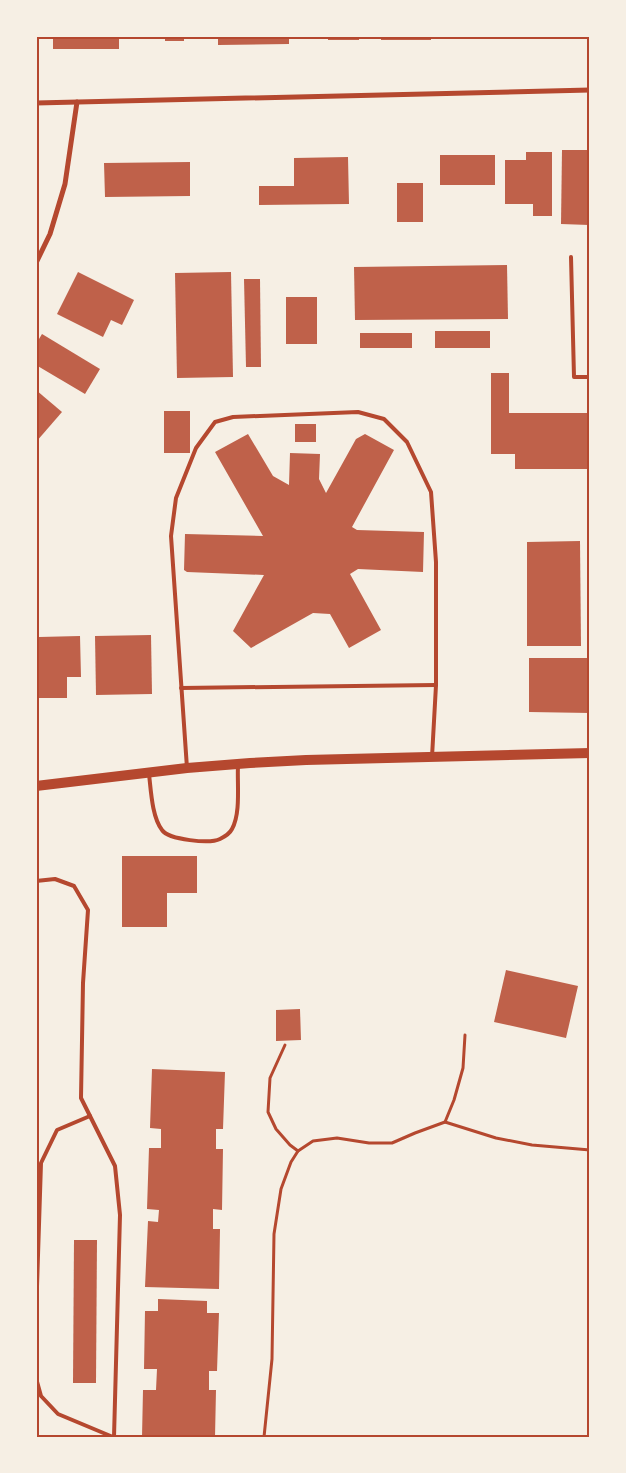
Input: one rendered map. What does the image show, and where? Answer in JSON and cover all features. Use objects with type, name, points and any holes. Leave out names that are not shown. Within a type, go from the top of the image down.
[{"type":"main road","points":[[36,786],[148,772],[238,764],[306,760],[590,753]]},
{"type":"street","points":[[36,103],[590,90]]},
{"type":"street","points":[[36,263],[50,234],[65,184],[77,102]]},
{"type":"lane","points":[[571,256],[574,377],[590,377]]},
{"type":"lane","points":[[186,768],[172,536],[176,498],[196,448],[215,422],[233,417],[358,412],[384,419],[407,442],[431,492],[436,562],[436,685],[432,758]]},
{"type":"lane","points":[[181,688],[436,685]]},
{"type":"lane","points":[[148,772],[156,818],[162,831],[168,836],[190,841],[219,840],[231,831],[237,817],[238,764]]},
{"type":"lane","points":[[36,881],[55,879],[74,886],[88,910],[83,983],[81,1098],[115,1166],[120,1215],[114,1437],[58,1414],[41,1396],[36,1378]]},
{"type":"lane","points":[[36,1316],[41,1163],[57,1130],[90,1116]]},
{"type":"path","points":[[446,1122],[463,1068],[465,1035]]},
{"type":"path","points":[[285,1045],[270,1078],[268,1112],[276,1129],[298,1151]]},
{"type":"path","points":[[264,1437],[272,1359],[274,1234],[281,1190],[286,1173],[298,1151],[313,1141],[336,1138],[369,1143],[392,1143],[446,1122],[496,1138],[532,1145],[590,1150]]},
{"type":"building","points":[[53,36],[119,36],[119,49],[53,49]]},
{"type":"building","points":[[165,36],[184,36],[184,41],[165,41]]},
{"type":"building","points":[[218,36],[289,36],[289,44],[218,45]]},
{"type":"building","points":[[328,36],[359,36],[359,40],[328,40]]},
{"type":"building","points":[[381,36],[431,36],[431,40],[381,40]]},
{"type":"building","points":[[562,150],[590,150],[589,225],[561,224]]},
{"type":"building","points":[[526,152],[552,152],[552,216],[533,216],[533,204],[505,204],[505,160],[526,160]]},
{"type":"building","points":[[440,155],[495,155],[495,185],[440,185]]},
{"type":"building","points":[[348,157],[349,204],[259,205],[259,186],[294,186],[294,158]]},
{"type":"building","points":[[190,162],[190,196],[105,197],[104,163]]},
{"type":"building","points":[[397,183],[423,183],[423,222],[397,222]]},
{"type":"building","points":[[507,265],[508,319],[355,320],[354,267]]},
{"type":"building","points":[[78,272],[134,300],[122,325],[111,320],[103,337],[57,314]]},
{"type":"building","points":[[231,272],[233,377],[177,378],[175,273]]},
{"type":"building","points":[[244,279],[260,279],[261,367],[246,367]]},
{"type":"building","points":[[286,297],[317,297],[317,344],[286,344]]},
{"type":"building","points":[[435,331],[490,331],[490,348],[435,348]]},
{"type":"building","points":[[360,333],[412,333],[412,348],[360,348]]},
{"type":"building","points":[[42,334],[100,369],[85,394],[36,365],[36,344]]},
{"type":"building","points":[[491,373],[509,373],[509,413],[590,413],[590,469],[515,469],[515,454],[491,454]]},
{"type":"building","points":[[36,390],[62,412],[36,442]]},
{"type":"building","points":[[164,411],[190,411],[190,453],[164,453]]},
{"type":"building","points":[[295,424],[316,424],[316,442],[295,442]]},
{"type":"building","points":[[248,434],[273,476],[289,485],[290,453],[320,454],[319,479],[326,493],[356,439],[365,434],[394,450],[352,527],[357,530],[424,532],[423,572],[358,569],[350,574],[381,630],[349,648],[330,614],[313,613],[251,648],[233,631],[264,575],[187,572],[184,570],[185,534],[263,536],[215,452]]},
{"type":"building","points":[[580,541],[581,646],[527,646],[527,542]]},
{"type":"building","points":[[36,625],[39,625],[39,637],[80,636],[81,677],[67,677],[67,698],[36,698]]},
{"type":"building","points":[[151,635],[152,694],[96,695],[95,636]]},
{"type":"building","points":[[529,658],[590,658],[590,713],[529,712]]},
{"type":"building","points":[[122,856],[197,856],[197,893],[167,893],[167,927],[122,927]]},
{"type":"building","points":[[506,970],[578,986],[566,1038],[494,1022]]},
{"type":"building","points":[[300,1009],[301,1040],[276,1041],[276,1010]]},
{"type":"building","points":[[152,1069],[225,1072],[223,1129],[216,1129],[216,1149],[223,1149],[222,1210],[213,1209],[213,1229],[220,1229],[219,1289],[145,1287],[148,1221],[158,1222],[159,1210],[147,1209],[149,1148],[161,1148],[161,1129],[150,1128]]},
{"type":"building","points":[[74,1240],[97,1240],[96,1383],[73,1383]]},
{"type":"building","points":[[158,1299],[207,1301],[207,1313],[219,1313],[217,1371],[209,1371],[209,1390],[216,1390],[215,1437],[142,1437],[143,1390],[156,1390],[157,1369],[144,1369],[145,1311],[158,1311]]}]
